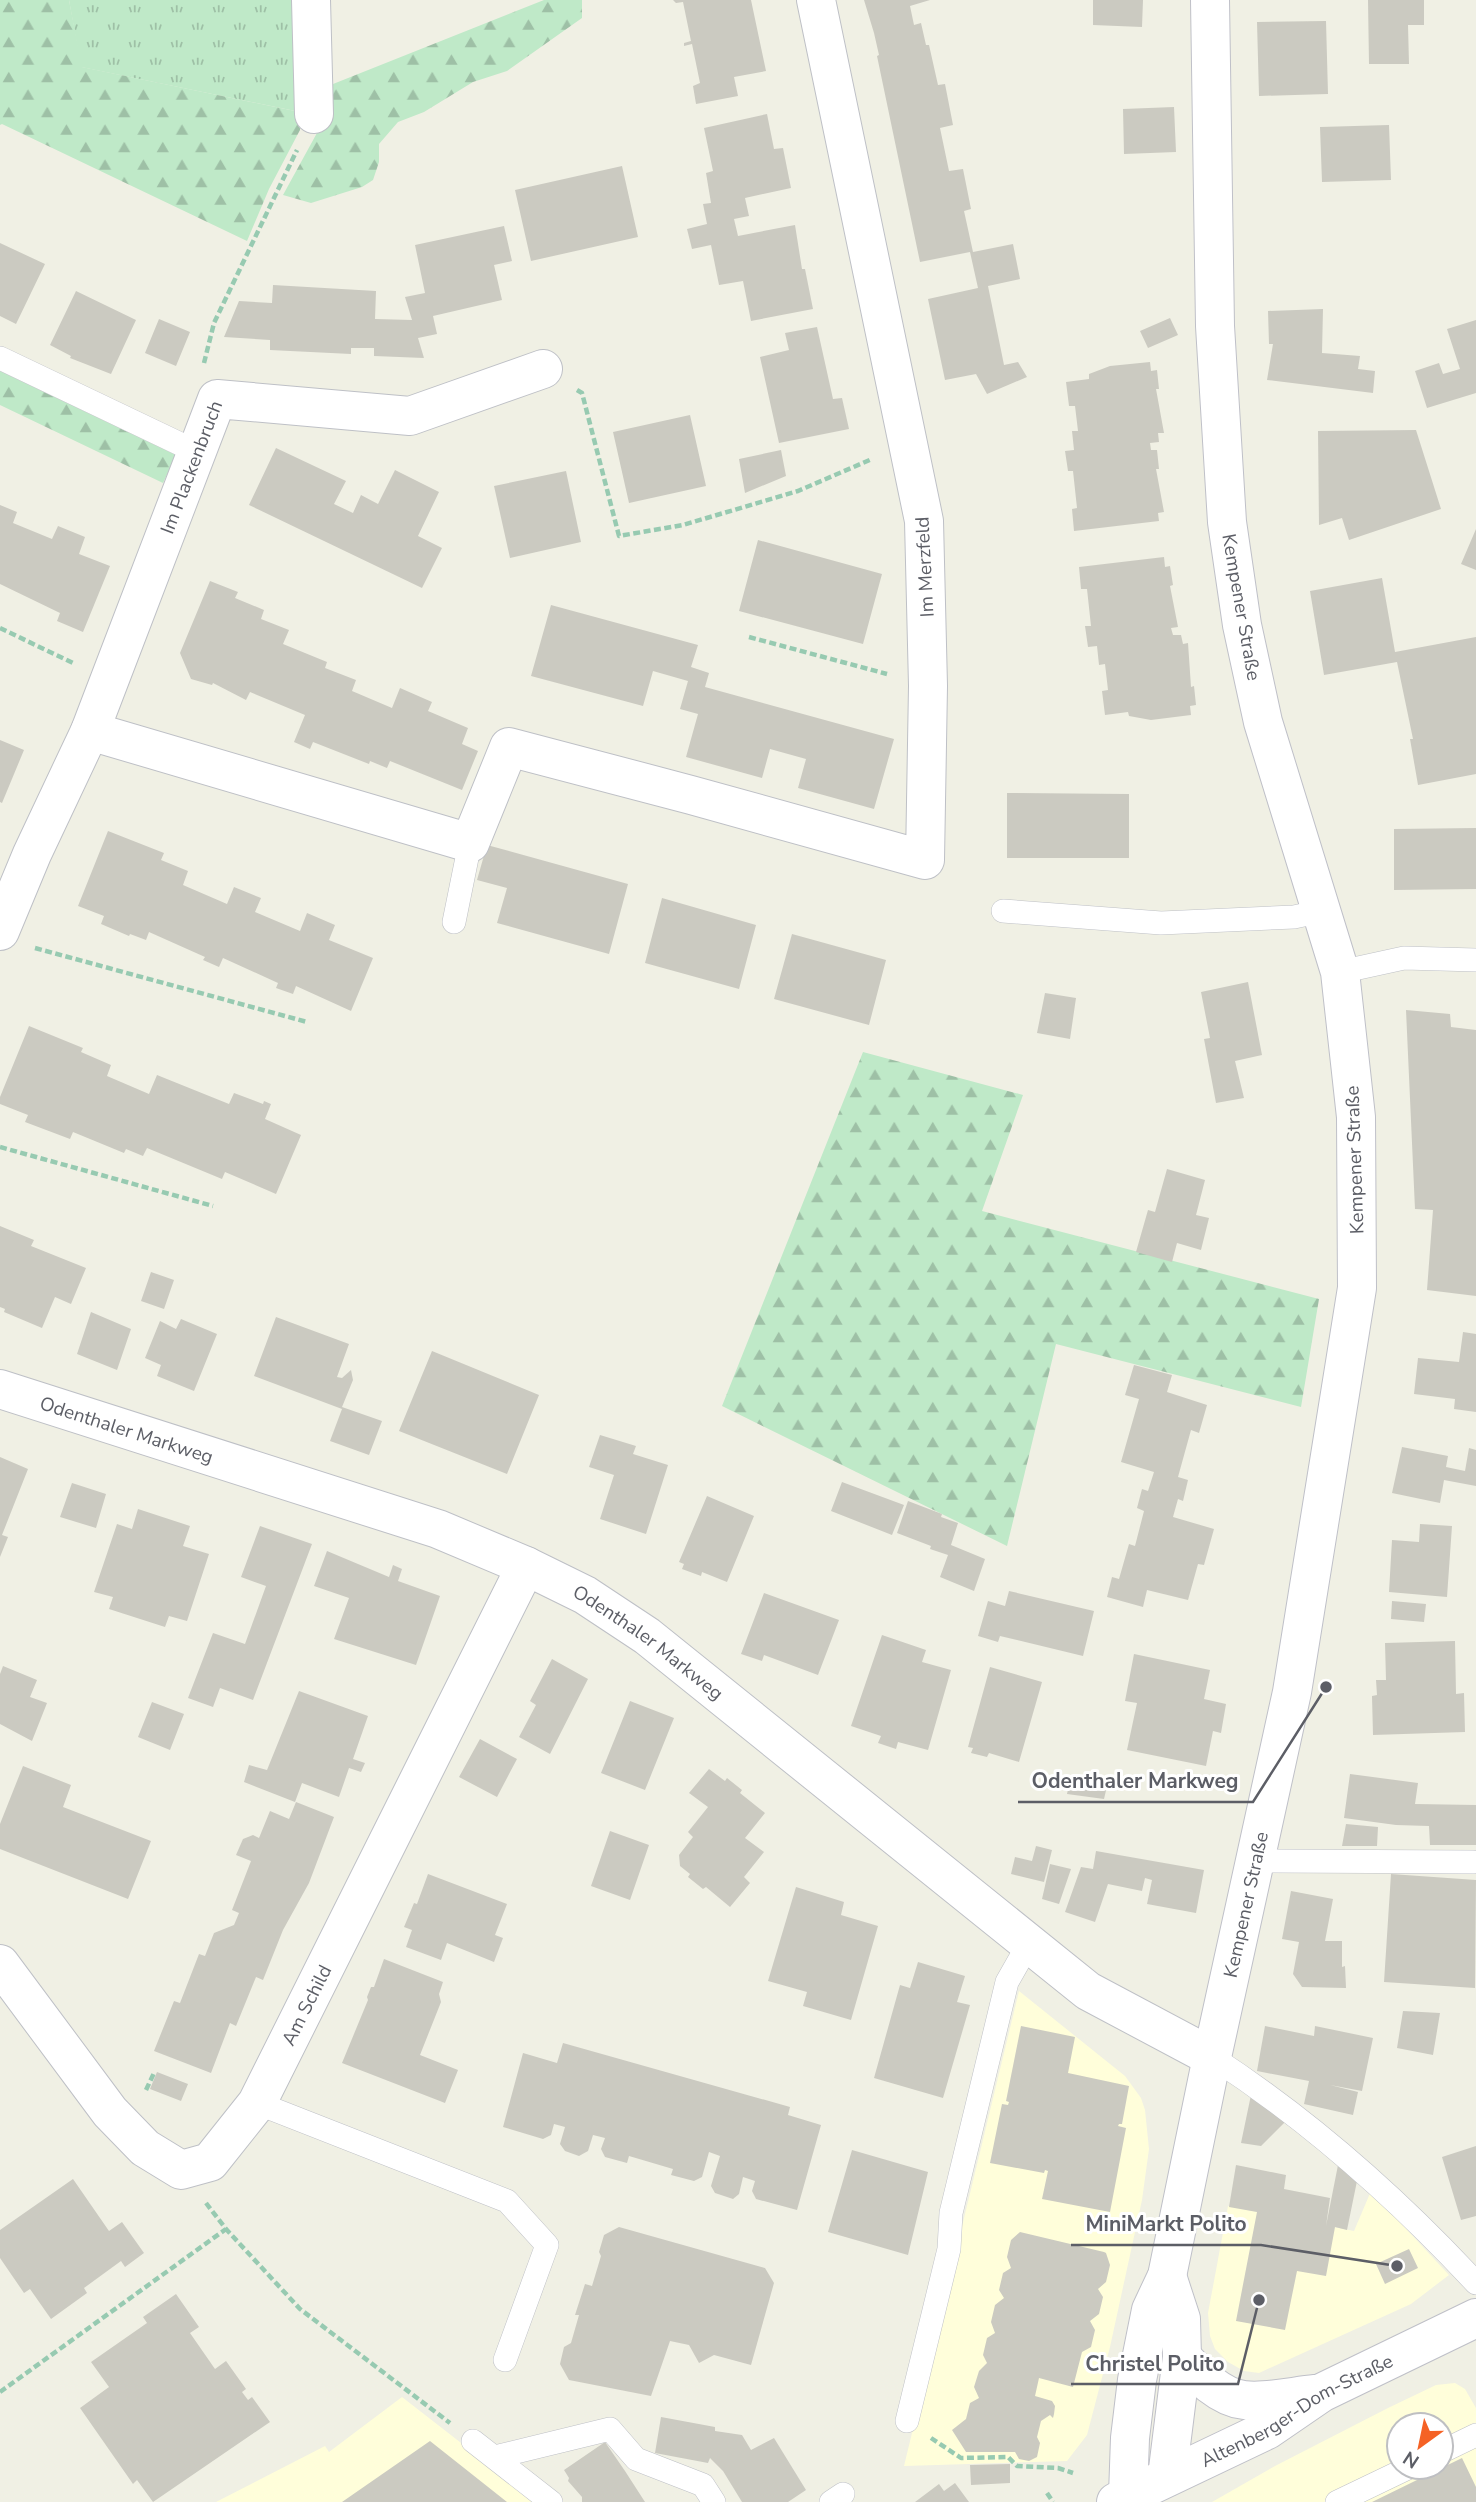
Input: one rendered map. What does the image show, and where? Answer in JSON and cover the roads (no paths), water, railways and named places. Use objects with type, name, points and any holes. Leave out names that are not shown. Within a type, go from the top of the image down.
[{"type":"street","points":[[311,0],[314,114]]},
{"type":"street","name":"Im Merzfeld","points":[[470,843],[509,747],[925,860],[928,686],[924,521],[816,0]]},
{"type":"street","name":"Kempener Straße","points":[[1122,2499],[1137,2380],[1152,2310],[1167,2276],[1292,1692],[1357,1288],[1356,1117],[1340,972],[1263,722],[1242,625],[1227,522],[1215,326],[1210,0]]},
{"type":"street","name":"Im Plackenbruch","points":[[13,938],[217,398],[410,416],[543,369]]},
{"type":"street","points":[[90,731],[470,843]]},
{"type":"street","name":"Odenthaler Markweg","points":[[0,1388],[438,1529],[526,1566],[585,1595],[647,1636],[1088,1991],[1212,2057]]},
{"type":"street","name":"Am Schild","points":[[0,1964],[110,2112],[145,2148],[181,2170],[210,2162],[257,2103],[526,1566]]},
{"type":"street","name":"Kempener Straße","points":[[1167,2276],[1181,2319],[1182,2357],[1167,2477]]},
{"type":"street","name":"Altenberger-Dom-Straße","points":[[1122,2499],[1267,2430],[1321,2393],[1475,2312]]},
{"type":"street","points":[[1182,2357],[1207,2381],[1242,2400],[1321,2393]]},
{"type":"lane","points":[[0,358],[197,452]]},
{"type":"lane","points":[[454,922],[470,843]]},
{"type":"lane","points":[[1003,911],[1161,923],[1294,917],[1322,911]]},
{"type":"lane","points":[[1340,972],[1404,957],[1476,960]]},
{"type":"lane","points":[[1255,1861],[1473,1862]]},
{"type":"lane","points":[[907,2421],[949,2249],[951,2213],[1007,1982],[1028,1945]]},
{"type":"lane","points":[[1212,2057],[1275,2099],[1366,2176],[1475,2312]]},
{"type":"lane","points":[[257,2103],[507,2201],[547,2245],[505,2360]]},
{"type":"lane","points":[[495,2457],[610,2429],[636,2459],[703,2485],[714,2502]]},
{"type":"lane","points":[[1455,2445],[1476,2435]]},
{"type":"lane","points":[[473,2441],[551,2502]]},
{"type":"lane","points":[[1337,2502],[1385,2479]]},
{"type":"place","name":"Odenthaler Markweg","points":[[1326,1687]]},
{"type":"place","name":"MiniMarkt Polito","points":[[1397,2266]]},
{"type":"place","name":"Christel Polito","points":[[1259,2300]]}]
